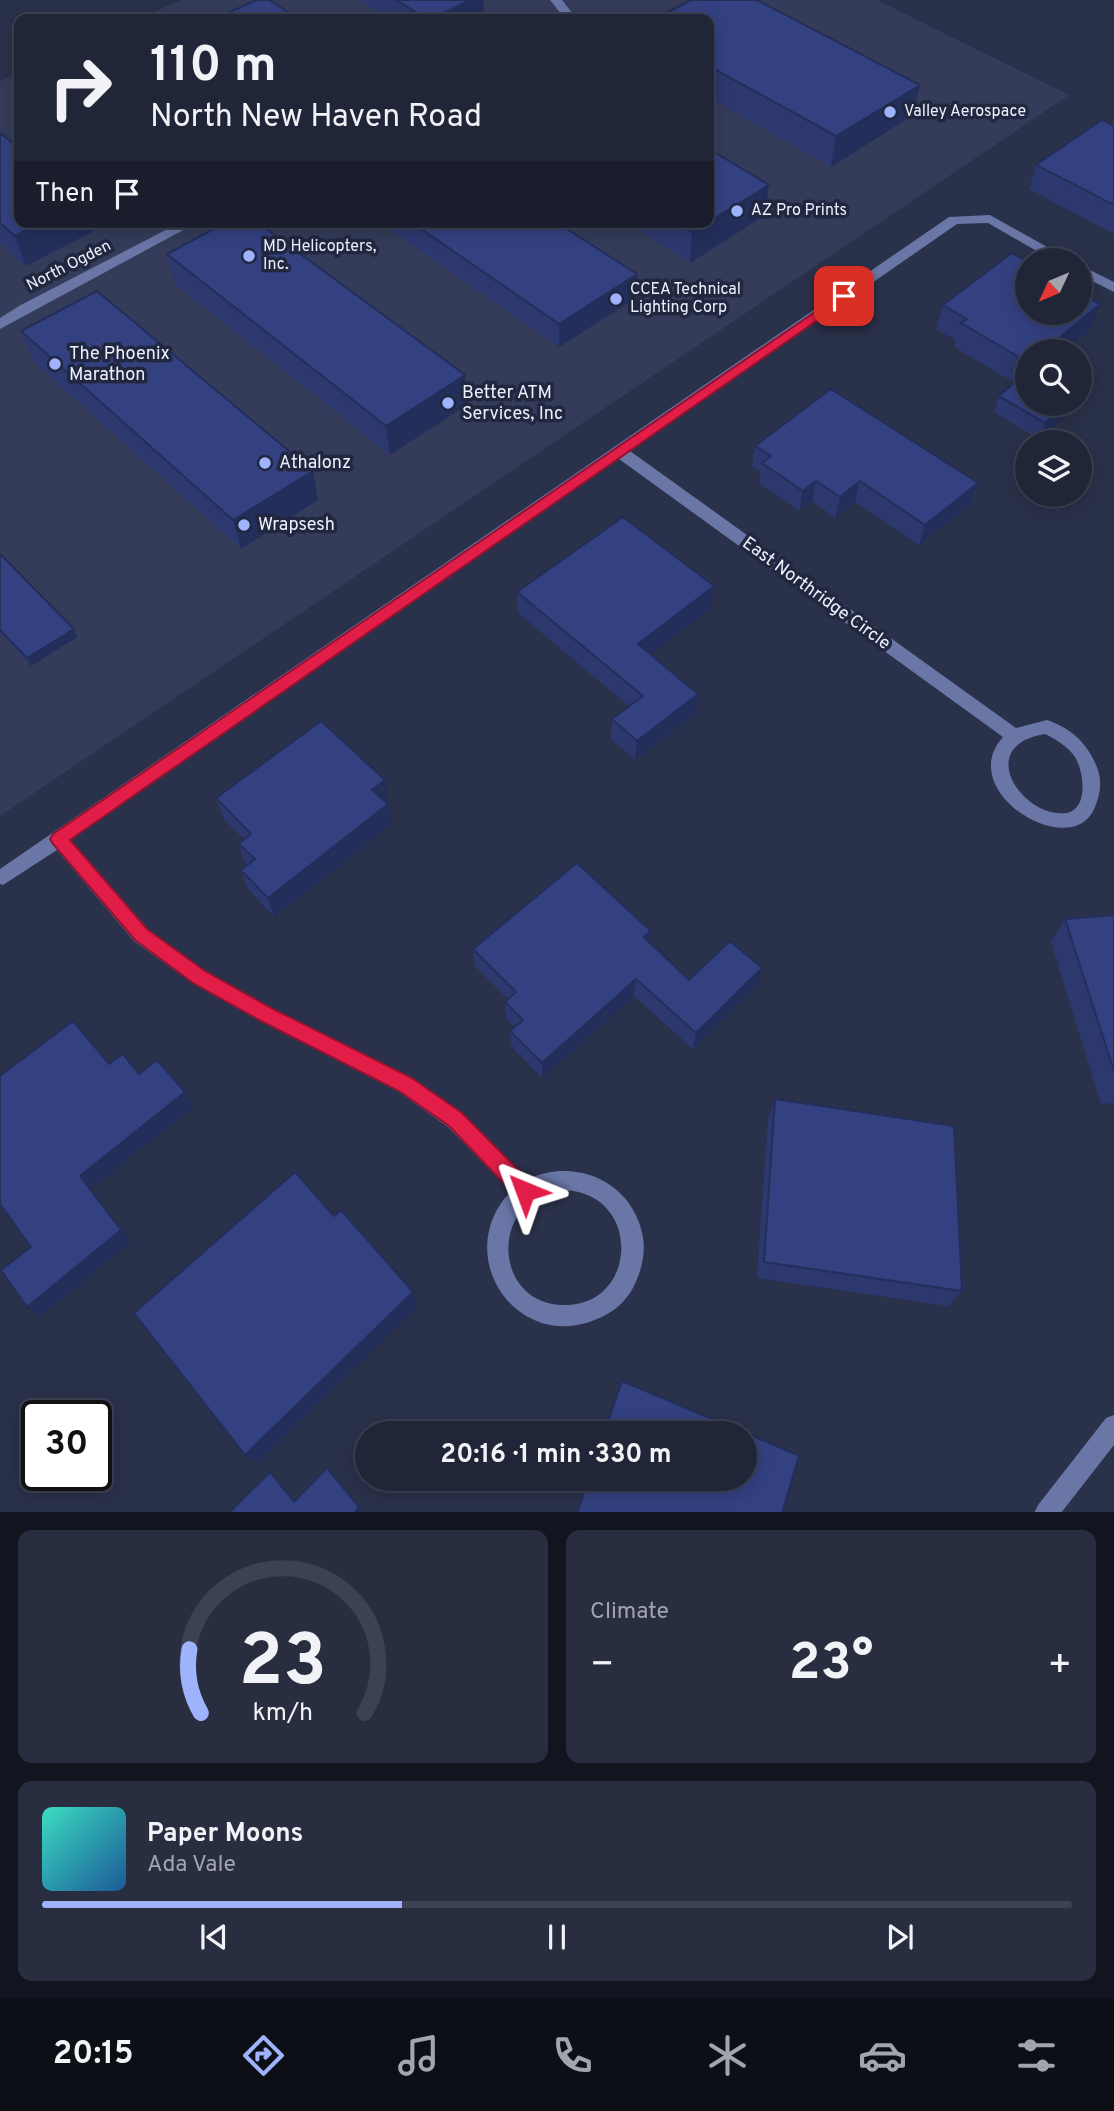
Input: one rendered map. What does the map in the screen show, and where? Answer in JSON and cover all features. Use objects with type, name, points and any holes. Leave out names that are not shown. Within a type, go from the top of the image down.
[{"type":"street","points":[[1,879],[954,220],[990,219],[1042,248]]},
{"type":"street","name":"North Ogden","points":[[0,324],[180,228]]},
{"type":"street","points":[[1092,276],[1114,288]]},
{"type":"street","name":"East Northridge Circle","points":[[619,452],[1014,736]]},
{"type":"street","points":[[1103,758],[1084,739],[1066,730],[1038,728],[1014,736],[1001,754],[1000,775],[1007,790],[1035,813],[1053,819],[1071,820],[1088,816],[1101,808],[1109,796]]},
{"type":"street","points":[[59,839],[141,935],[199,977],[267,1015],[406,1085],[456,1119],[525,1191]]},
{"type":"street","points":[[567,1178],[589,1183],[609,1195],[624,1213],[632,1235],[632,1258],[625,1281],[611,1299],[593,1311],[571,1317],[549,1315],[529,1306],[512,1291],[501,1271],[497,1249],[500,1228],[509,1208],[525,1191],[545,1181],[567,1178]]},
{"type":"street","points":[[1047,1512],[1114,1426]]},
{"type":"shaded area","points":[[181,0],[877,0],[1069,95],[0,816],[0,81],[14,74],[14,228],[714,228],[714,14],[149,14]]},
{"type":"building","points":[[257,0],[269,0],[291,14],[225,14]]},
{"type":"building","points":[[396,0],[470,0],[441,14],[419,14]]},
{"type":"building","points":[[691,0],[757,0],[920,85],[836,136],[714,69],[714,14],[664,14]]},
{"type":"building","points":[[1102,120],[1114,126],[1114,205],[1036,165]]},
{"type":"building","points":[[0,133],[14,144],[14,228],[30,228],[15,236],[0,223]]},
{"type":"building","points":[[714,152],[769,185],[714,219]]},
{"type":"building","points":[[216,228],[265,228],[465,375],[386,426],[167,254]]},
{"type":"building","points":[[420,228],[565,228],[637,274],[559,324]]},
{"type":"building","points":[[1012,253],[1015,255],[1015,326],[1073,326],[1058,339],[1015,339],[1015,355],[961,323],[967,319],[943,305]]},
{"type":"building","points":[[97,291],[313,471],[233,520],[21,331]]},
{"type":"building","points":[[1092,300],[1100,304],[1092,311]]},
{"type":"building","points":[[1015,382],[1015,405],[999,396]]},
{"type":"building","points":[[831,389],[978,483],[925,525],[860,481],[840,497],[816,481],[803,491],[762,463],[771,456],[755,446]]},
{"type":"building","points":[[1033,416],[1053,416],[1045,423]]},
{"type":"building","points":[[623,517],[714,586],[638,644],[698,694],[637,741],[612,719],[643,696],[517,592]]},
{"type":"building","points":[[0,554],[74,629],[27,658],[0,630]]},
{"type":"building","points":[[321,721],[385,780],[372,790],[388,804],[268,898],[241,870],[255,859],[239,844],[251,834],[216,798]]},
{"type":"building","points":[[577,863],[651,931],[644,937],[689,980],[730,941],[762,968],[696,1033],[636,979],[542,1063],[510,1031],[523,1020],[505,1002],[516,992],[473,949]]},
{"type":"building","points":[[1114,915],[1114,1071],[1065,919]]},
{"type":"building","points":[[73,1021],[109,1064],[123,1054],[139,1074],[157,1060],[185,1092],[80,1176],[121,1230],[27,1307],[1,1270],[31,1247],[0,1204],[0,1076]]},
{"type":"building","points":[[775,1099],[954,1126],[962,1291],[764,1262]]},
{"type":"building","points":[[295,1172],[334,1216],[341,1210],[413,1292],[245,1455],[134,1313]]},
{"type":"building","points":[[622,1381],[717,1421],[608,1421]]},
{"type":"building","points":[[757,1438],[799,1456],[782,1512],[577,1512],[585,1491],[757,1491]]},
{"type":"building","points":[[327,1468],[359,1507],[356,1512],[230,1512],[270,1472],[294,1502]]},
{"type":"place","name":"Valley Aerospace","points":[[890,112]]},
{"type":"place","name":"AZ Pro Prints","points":[[737,211]]},
{"type":"place","name":"MD Helicopters, Inc.","points":[[249,256]]},
{"type":"place","name":"CCEA Technical Lighting Corp","points":[[616,299]]},
{"type":"place","name":"The Phoenix Marathon","points":[[55,364]]},
{"type":"place","name":"Better ATM Services, Inc","points":[[448,403]]},
{"type":"place","name":"Athalonz","points":[[265,463]]},
{"type":"place","name":"Wrapsesh","points":[[244,525]]},
{"type":"route","points":[[525,1191],[456,1119],[406,1085],[267,1015],[199,977],[141,935],[59,839],[844,296]]}]
